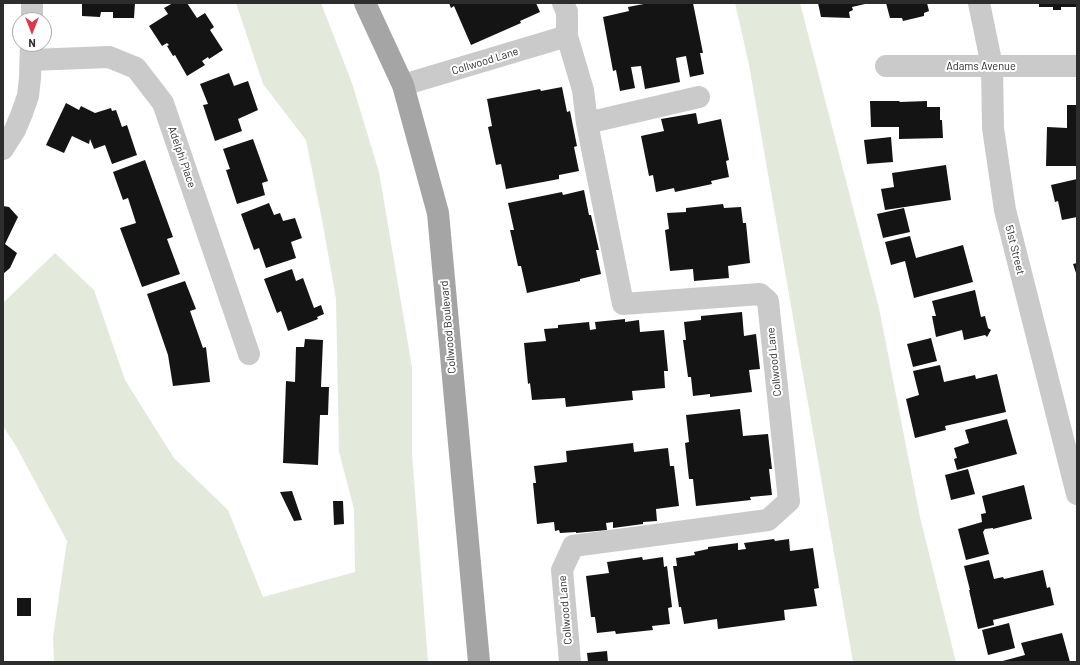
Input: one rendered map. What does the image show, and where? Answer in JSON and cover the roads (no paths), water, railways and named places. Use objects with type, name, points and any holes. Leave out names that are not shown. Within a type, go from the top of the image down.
[{"type":"main road","name":"Collwood Boulevard","points":[[365,3],[403,85],[438,212],[479,662]]},
{"type":"street","name":"Collwood Lane","points":[[563,3],[567,12],[567,36],[583,90],[623,304],[760,294],[768,302],[789,501],[768,520],[573,546],[562,570],[570,662]]},
{"type":"street","name":"51st Street","points":[[979,3],[992,66],[993,128],[1005,210],[1077,494]]},
{"type":"street","name":"Collwood Lane","points":[[403,85],[567,36]]},
{"type":"street","points":[[3,149],[15,130],[28,96],[31,52]]},
{"type":"street","name":"Adelphi Place","points":[[31,52],[109,57],[136,68],[163,103],[249,354]]},
{"type":"street","name":"Adams Avenue","points":[[886,66],[1077,66]]},
{"type":"street","points":[[588,123],[699,97]]}]
